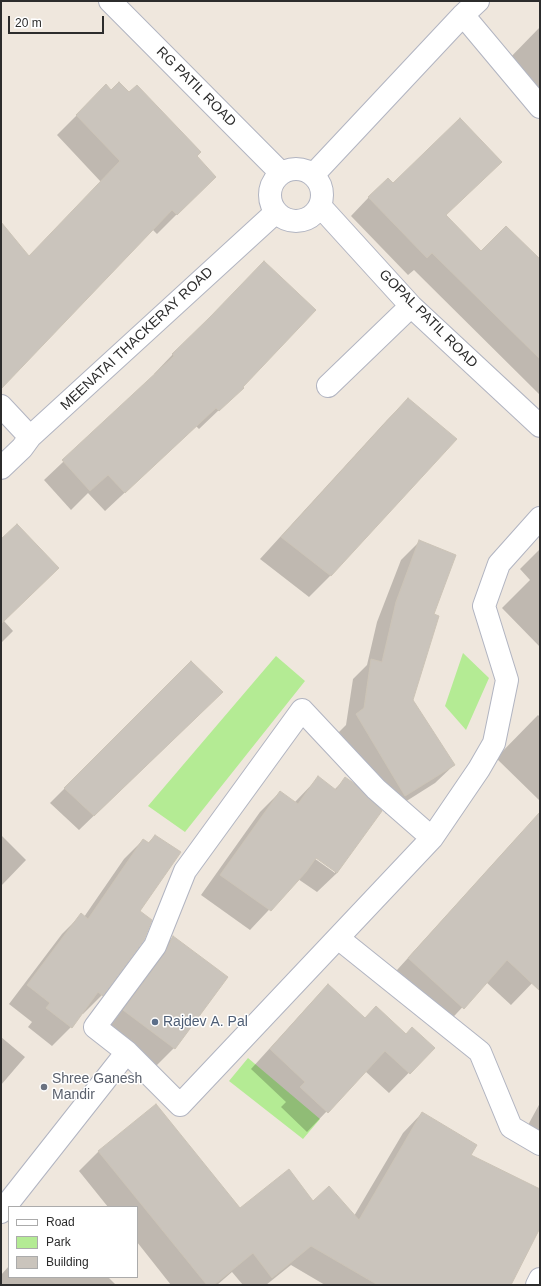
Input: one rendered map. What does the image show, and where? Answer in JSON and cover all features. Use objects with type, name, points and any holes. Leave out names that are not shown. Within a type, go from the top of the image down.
[{"type":"street","name":"RG PATIL ROAD","points":[[110,1],[281,173]]},
{"type":"street","points":[[313,174],[470,8],[540,106]]},
{"type":"street","points":[[298,168],[313,174],[319,181],[322,189],[320,206],[315,214],[308,219],[291,221],[283,218],[276,212],[270,196],[271,187],[275,179],[281,173],[289,169],[298,168]]},
{"type":"street","name":"GOPAL PATIL ROAD","points":[[320,206],[411,306],[540,426]]},
{"type":"street","name":"MEENATAI THACKERAY ROAD","points":[[1,468],[22,448],[30,437],[276,212]]},
{"type":"street","points":[[328,386],[411,306]]},
{"type":"street","points":[[1,406],[30,437]]},
{"type":"street","points":[[432,838],[376,789],[302,710],[185,871],[155,946],[94,1027],[127,1052],[180,1105],[432,838],[479,769],[494,743],[507,680],[484,606],[499,564],[540,518]]},
{"type":"street","points":[[338,938],[480,1052],[511,1126],[540,1144]]},
{"type":"street","points":[[1,1212],[127,1052]]},
{"type":"street","points":[[537,1285],[540,1279]]},
{"type":"green space","points":[[463,653],[489,678],[466,730],[445,706]]},
{"type":"green space","points":[[276,656],[305,681],[185,832],[148,806]]},
{"type":"green space","points":[[248,1058],[320,1119],[303,1139],[229,1081]]},
{"type":"building","points":[[119,82],[129,92],[137,85],[201,152],[197,156],[216,177],[177,215],[172,210],[1,389],[1,222],[29,256],[120,161],[76,115],[106,84],[111,90]]},
{"type":"building","points":[[460,118],[502,162],[446,215],[481,251],[506,226],[540,259],[540,359],[432,253],[427,258],[368,197],[388,178],[393,183]]},
{"type":"building","points":[[264,261],[316,310],[243,387],[244,388],[219,411],[216,408],[125,493],[108,475],[90,491],[62,460],[174,356],[172,354]]},
{"type":"building","points":[[408,398],[457,439],[331,576],[281,537]]},
{"type":"building","points":[[17,524],[59,568],[1,624],[1,539]]},
{"type":"building","points":[[419,540],[456,555],[434,614],[439,616],[413,700],[455,765],[405,796],[356,714],[364,708],[371,659],[382,662],[396,602]]},
{"type":"building","points":[[191,661],[223,692],[94,816],[64,788]]},
{"type":"building","points":[[318,776],[336,790],[345,777],[355,784],[382,811],[337,873],[316,858],[306,872],[271,911],[220,875],[280,791],[298,804]]},
{"type":"building","points":[[540,812],[540,991],[507,960],[464,1009],[408,958]]},
{"type":"building","points":[[155,835],[181,852],[140,911],[152,920],[144,940],[103,996],[98,992],[72,1028],[46,1008],[50,1003],[27,985],[81,913],[88,919],[143,839],[149,843]]},
{"type":"building","points":[[173,936],[228,977],[175,1049],[123,1010],[165,953]]},
{"type":"building","points":[[328,984],[365,1018],[376,1006],[406,1034],[412,1027],[435,1048],[410,1074],[385,1051],[328,1113],[300,1087],[305,1082],[270,1049]]},
{"type":"building","points":[[156,1104],[240,1208],[289,1169],[313,1201],[329,1186],[359,1220],[422,1112],[477,1145],[471,1155],[540,1189],[540,1228],[511,1285],[378,1285],[311,1246],[272,1278],[253,1253],[214,1285],[207,1285],[98,1151]]},
{"type":"place","name":"Rajdev A. Pal","points":[[155,1022]]},
{"type":"place","name":"Shree Ganesh Mandir","points":[[44,1087]]}]
